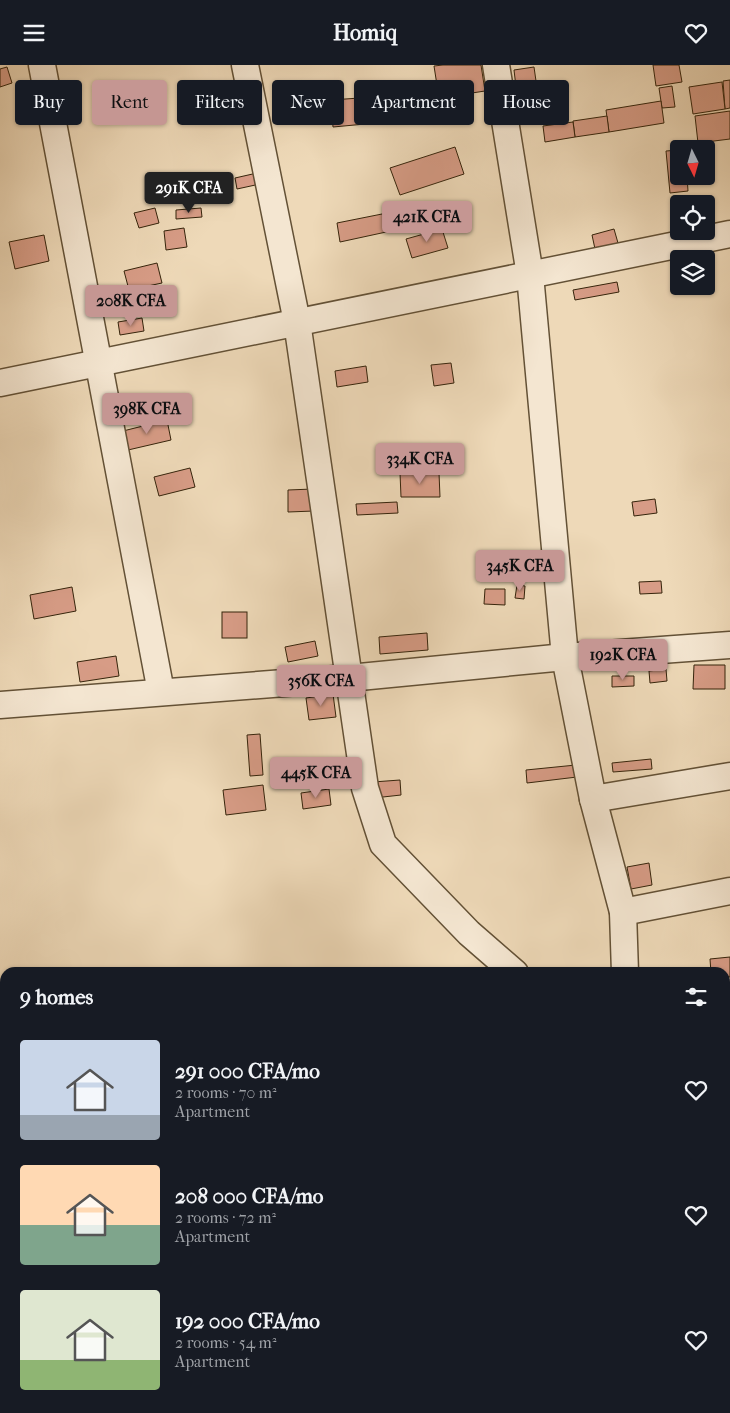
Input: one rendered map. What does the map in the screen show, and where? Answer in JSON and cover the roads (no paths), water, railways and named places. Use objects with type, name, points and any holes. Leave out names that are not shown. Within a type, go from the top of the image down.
[{"type":"street","points":[[42,65],[97,363],[161,692]]},
{"type":"street","points":[[245,65],[297,322],[365,788],[383,844],[469,933],[508,967]]},
{"type":"street","points":[[496,65],[530,275],[565,657],[592,799],[623,912],[625,967]]},
{"type":"street","points":[[0,383],[730,234]]},
{"type":"street","points":[[0,705],[349,678],[565,657],[730,645]]},
{"type":"street","points":[[592,799],[730,776]]},
{"type":"street","points":[[623,912],[730,891]]}]
